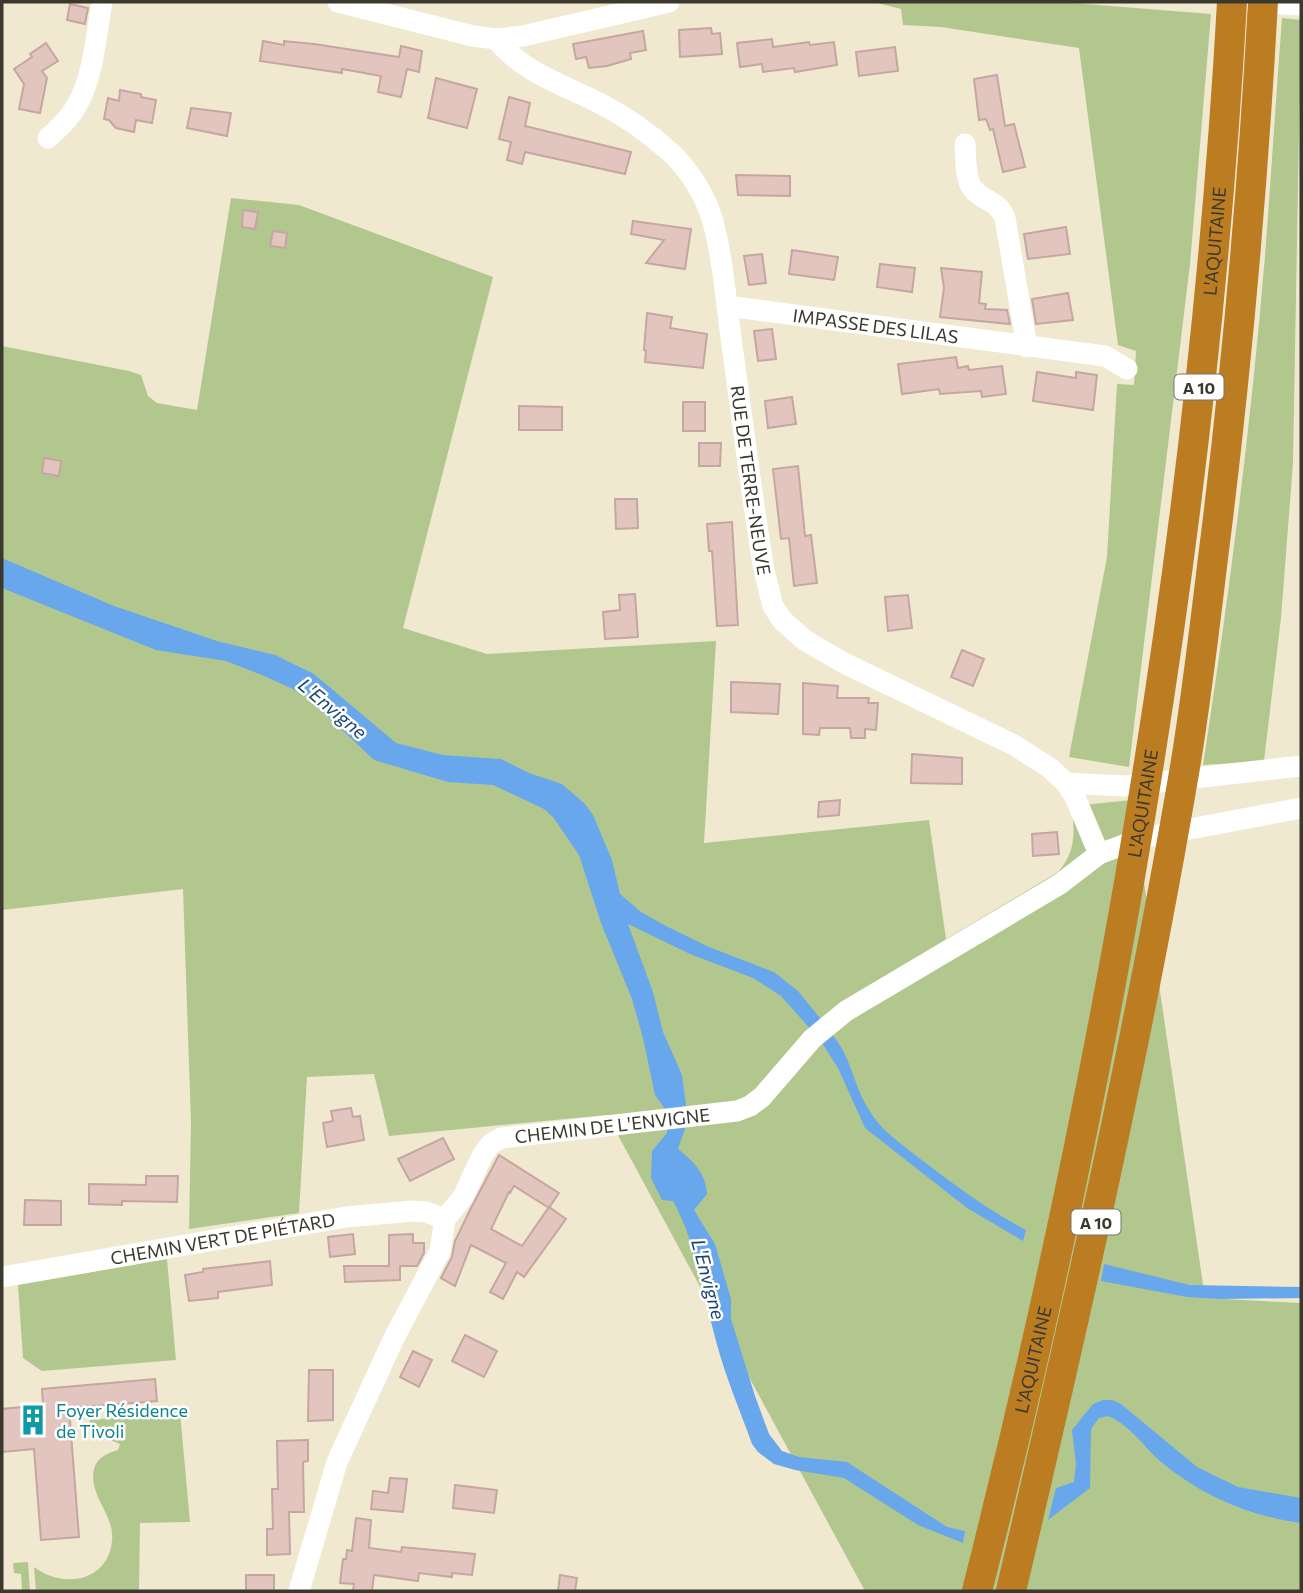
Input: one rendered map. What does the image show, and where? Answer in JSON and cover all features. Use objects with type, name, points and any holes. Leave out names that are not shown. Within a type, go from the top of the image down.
[{"type":"highway","name":"L'AQUITAINE","points":[[977,1591],[1073,1173],[1149,771],[1172,611],[1200,372],[1217,211],[1231,2]]},
{"type":"highway","name":"L'AQUITAINE","points":[[1011,1591],[1103,1193],[1185,767],[1211,575],[1237,348],[1250,212],[1263,2]]},
{"type":"street","points":[[48,138],[65,122],[83,92],[102,2]]},
{"type":"street","points":[[338,2],[473,36],[496,39],[523,36],[669,2]]},
{"type":"street","points":[[1242,2],[1301,5]]},
{"type":"street","name":"RUE DE TERRE-NEUVE","points":[[496,39],[514,60],[527,69],[605,106],[671,152],[690,174],[705,198],[713,223],[727,306],[764,570],[773,606],[782,620],[806,641],[844,663],[1014,745],[1050,768],[1066,783],[1075,797],[1100,854]]},
{"type":"street","points":[[965,144],[969,182],[973,190],[996,204],[1005,218],[1027,347]]},
{"type":"street","name":"IMPASSE DES LILAS","points":[[727,306],[1105,356],[1127,369]]},
{"type":"street","points":[[1066,783],[1124,786],[1301,766]]},
{"type":"street","name":"CHEMIN DE L'ENVIGNE","points":[[299,1591],[337,1462],[394,1338],[440,1251],[445,1219],[463,1197],[483,1154],[491,1144],[501,1138],[737,1111],[750,1106],[762,1097],[812,1039],[833,1021],[861,1001],[1060,884],[1100,854],[1142,838],[1301,808]]},
{"type":"street","name":"CHEMIN VERT DE PIÉTARD","points":[[2,1277],[346,1217],[413,1211],[426,1212],[445,1219]]},
{"type":"green space","points":[[873,2],[1061,2],[1211,14],[1190,264],[1129,767],[1069,757],[1107,557],[1117,384],[1134,385],[1136,351],[1118,345],[1079,48],[941,27],[903,25],[901,9]]},
{"type":"green space","points":[[1282,18],[1301,20],[1293,463],[1281,618],[1264,761],[1203,765],[1230,575],[1253,383]]},
{"type":"green space","points":[[231,198],[299,205],[493,277],[403,628],[487,654],[716,641],[704,843],[929,820],[946,939],[1058,872],[1071,849],[1072,806],[1132,800],[1205,1298],[1301,1303],[1301,1591],[865,1591],[607,1115],[389,1136],[374,1074],[307,1077],[299,1213],[189,1229],[191,1123],[183,889],[2,910],[2,346],[129,371],[141,375],[148,396],[157,403],[197,410]]},
{"type":"green space","points":[[167,1259],[176,1360],[42,1371],[23,1358],[18,1285]]},
{"type":"green space","points":[[180,1412],[190,1522],[140,1523],[139,1590],[36,1591],[34,1567],[58,1578],[82,1578],[93,1573],[109,1555],[112,1531],[93,1479],[95,1465],[107,1454],[118,1450],[120,1444],[99,1435],[88,1425],[90,1420]]},
{"type":"green space","points":[[28,1562],[30,1591],[22,1591],[21,1574],[14,1573],[13,1563]]},
{"type":"water","name":"L'Envigne","points":[[2,558],[114,606],[217,641],[275,655],[314,674],[396,743],[443,755],[501,759],[529,773],[562,784],[585,804],[593,815],[612,860],[620,894],[641,912],[666,926],[709,947],[774,972],[798,991],[820,1018],[820,1023],[839,1043],[863,1098],[879,1124],[898,1142],[958,1187],[1026,1230],[1023,1241],[967,1208],[865,1128],[838,1068],[820,1040],[781,996],[753,978],[690,954],[628,924],[653,992],[663,1032],[682,1075],[688,1120],[678,1149],[698,1168],[707,1194],[694,1210],[715,1244],[731,1299],[731,1319],[769,1434],[782,1451],[799,1457],[847,1462],[947,1527],[965,1531],[963,1543],[918,1525],[844,1478],[774,1464],[752,1444],[720,1354],[688,1235],[673,1201],[662,1200],[651,1178],[652,1151],[667,1133],[667,1112],[655,1095],[632,999],[601,923],[579,855],[553,817],[544,809],[493,785],[448,782],[374,760],[304,694],[262,675],[226,661],[156,650],[2,588]]},
{"type":"water","points":[[1104,1264],[1190,1285],[1301,1287],[1301,1298],[1187,1297],[1101,1281]]},
{"type":"water","points":[[1103,1400],[1121,1404],[1197,1467],[1238,1487],[1301,1498],[1301,1523],[1263,1515],[1208,1494],[1175,1473],[1130,1430],[1108,1416],[1099,1418],[1091,1429],[1090,1488],[1048,1520],[1056,1488],[1074,1482],[1076,1464],[1072,1430],[1093,1404]]},
{"type":"building","points":[[70,4],[88,8],[85,24],[67,20]]},
{"type":"building","points":[[711,28],[712,34],[720,33],[722,54],[680,57],[679,30]]},
{"type":"building","points":[[643,31],[646,50],[630,53],[631,59],[589,68],[586,57],[576,59],[573,44]]},
{"type":"building","points":[[772,39],[773,47],[834,42],[837,65],[795,72],[794,68],[763,72],[762,64],[740,67],[737,43]]},
{"type":"building","points":[[263,41],[284,45],[284,41],[314,44],[399,57],[401,46],[422,51],[419,72],[407,69],[401,97],[378,92],[381,76],[342,69],[342,73],[260,61]]},
{"type":"building","points":[[46,43],[58,61],[42,71],[47,78],[40,113],[19,109],[24,84],[14,69]]},
{"type":"building","points":[[895,47],[898,71],[859,76],[856,52]]},
{"type":"building","points":[[997,75],[1005,126],[1014,124],[1025,167],[1003,172],[993,129],[990,130],[986,119],[979,120],[974,79]]},
{"type":"building","points":[[436,78],[477,89],[467,128],[428,118]]},
{"type":"building","points":[[120,90],[156,100],[152,123],[136,120],[134,132],[116,128],[109,120],[104,119],[108,98],[119,101]]},
{"type":"building","points":[[509,97],[530,103],[525,126],[631,152],[625,174],[525,152],[522,164],[507,160],[511,142],[499,139]]},
{"type":"building","points":[[191,108],[231,113],[227,136],[187,128]]},
{"type":"building","points":[[736,175],[790,176],[790,196],[738,195]]},
{"type":"building","points":[[243,210],[258,212],[255,229],[242,227]]},
{"type":"building","points":[[633,221],[691,229],[685,269],[646,263],[664,240],[631,234]]},
{"type":"building","points":[[1066,227],[1070,254],[1028,259],[1024,234]]},
{"type":"building","points":[[273,231],[287,233],[285,248],[270,246]]},
{"type":"building","points":[[792,250],[838,257],[834,280],[789,274]]},
{"type":"building","points":[[762,254],[766,283],[749,285],[744,256]]},
{"type":"building","points":[[880,264],[915,268],[912,292],[877,287]]},
{"type":"building","points":[[941,268],[982,272],[979,303],[986,304],[985,309],[1007,310],[1010,324],[940,317],[944,288]]},
{"type":"building","points":[[1068,293],[1073,320],[1036,324],[1032,299]]},
{"type":"building","points":[[647,313],[672,317],[670,328],[707,334],[703,368],[645,362]]},
{"type":"building","points":[[772,329],[776,359],[758,361],[754,331]]},
{"type":"building","points":[[956,357],[958,368],[968,366],[969,370],[1002,366],[1006,394],[982,397],[981,391],[940,394],[939,389],[902,394],[898,364]]},
{"type":"building","points":[[1037,372],[1076,378],[1076,372],[1097,375],[1093,410],[1033,401]]},
{"type":"building","points":[[792,397],[796,424],[768,428],[765,401]]},
{"type":"building","points":[[683,402],[705,402],[705,431],[683,431]]},
{"type":"building","points":[[519,406],[562,407],[562,430],[519,430]]},
{"type":"building","points":[[699,443],[721,443],[720,466],[699,466]]},
{"type":"building","points":[[44,458],[61,461],[59,476],[42,473]]},
{"type":"building","points":[[798,466],[805,536],[811,535],[817,583],[794,586],[789,538],[781,539],[773,469]]},
{"type":"building","points":[[615,499],[637,499],[638,528],[616,529]]},
{"type":"building","points":[[732,522],[738,625],[717,626],[712,551],[709,551],[707,524]]},
{"type":"building","points":[[635,594],[638,637],[605,639],[603,612],[620,610],[619,595]]},
{"type":"building","points":[[908,595],[912,628],[888,631],[885,597]]},
{"type":"building","points":[[962,650],[984,659],[973,686],[951,677]]},
{"type":"building","points":[[731,682],[780,684],[778,714],[731,712]]},
{"type":"building","points":[[803,683],[838,686],[837,698],[869,698],[868,703],[878,703],[876,730],[865,729],[865,738],[851,738],[850,728],[820,728],[819,735],[803,734]]},
{"type":"building","points":[[912,754],[962,758],[962,784],[911,783]]},
{"type":"building","points":[[840,800],[839,815],[818,817],[819,802]]},
{"type":"building","points":[[1057,832],[1059,854],[1033,856],[1032,834]]},
{"type":"building","points":[[351,1108],[353,1117],[360,1116],[364,1140],[327,1147],[323,1123],[333,1121],[331,1111]]},
{"type":"building","points":[[443,1138],[454,1159],[410,1181],[398,1159]]},
{"type":"building","points":[[499,1155],[559,1193],[549,1207],[566,1219],[524,1277],[517,1272],[503,1299],[490,1292],[506,1263],[471,1245],[455,1286],[441,1278],[452,1257],[455,1241]],"holes":[[[514,1186],[549,1208],[522,1246],[491,1229]]]},
{"type":"building","points":[[146,1176],[178,1176],[177,1202],[122,1201],[122,1205],[89,1204],[89,1184],[146,1185]]},
{"type":"building","points":[[25,1200],[61,1201],[61,1225],[24,1225]]},
{"type":"building","points":[[353,1234],[355,1254],[330,1257],[328,1237]]},
{"type":"building","points":[[413,1234],[413,1243],[424,1243],[424,1253],[417,1266],[400,1266],[400,1280],[345,1282],[344,1266],[389,1266],[389,1235]]},
{"type":"building","points":[[270,1261],[272,1285],[218,1292],[218,1298],[189,1301],[185,1275],[203,1272],[203,1269]]},
{"type":"building","points":[[465,1335],[497,1351],[484,1377],[452,1361]]},
{"type":"building","points":[[413,1351],[432,1360],[419,1387],[400,1377]]},
{"type":"building","points":[[309,1370],[333,1370],[333,1420],[308,1421]]},
{"type":"building","name":"Foyer Résidence de Tivoli","points":[[155,1379],[157,1401],[69,1408],[79,1537],[41,1540],[34,1449],[2,1452],[2,1409],[43,1405],[42,1389]]},
{"type":"building","points":[[308,1440],[308,1461],[303,1462],[304,1512],[289,1512],[290,1554],[267,1555],[267,1529],[273,1529],[272,1489],[278,1489],[277,1441]]},
{"type":"building","points":[[390,1478],[407,1479],[403,1512],[371,1509],[373,1491],[388,1493]]},
{"type":"building","points":[[455,1485],[497,1490],[494,1513],[453,1508]]},
{"type":"building","points":[[356,1518],[371,1520],[369,1548],[401,1552],[402,1547],[475,1554],[472,1575],[452,1573],[452,1577],[419,1573],[418,1581],[374,1575],[372,1591],[353,1591],[354,1584],[340,1583],[343,1559],[346,1559],[347,1550],[352,1551]]},
{"type":"building","points":[[246,1575],[274,1575],[274,1591],[246,1591]]},
{"type":"building","points":[[560,1575],[577,1578],[575,1591],[558,1591]]},
{"type":"place","name":"Foyer Résidence de Tivoli","points":[[33,1420]]}]
